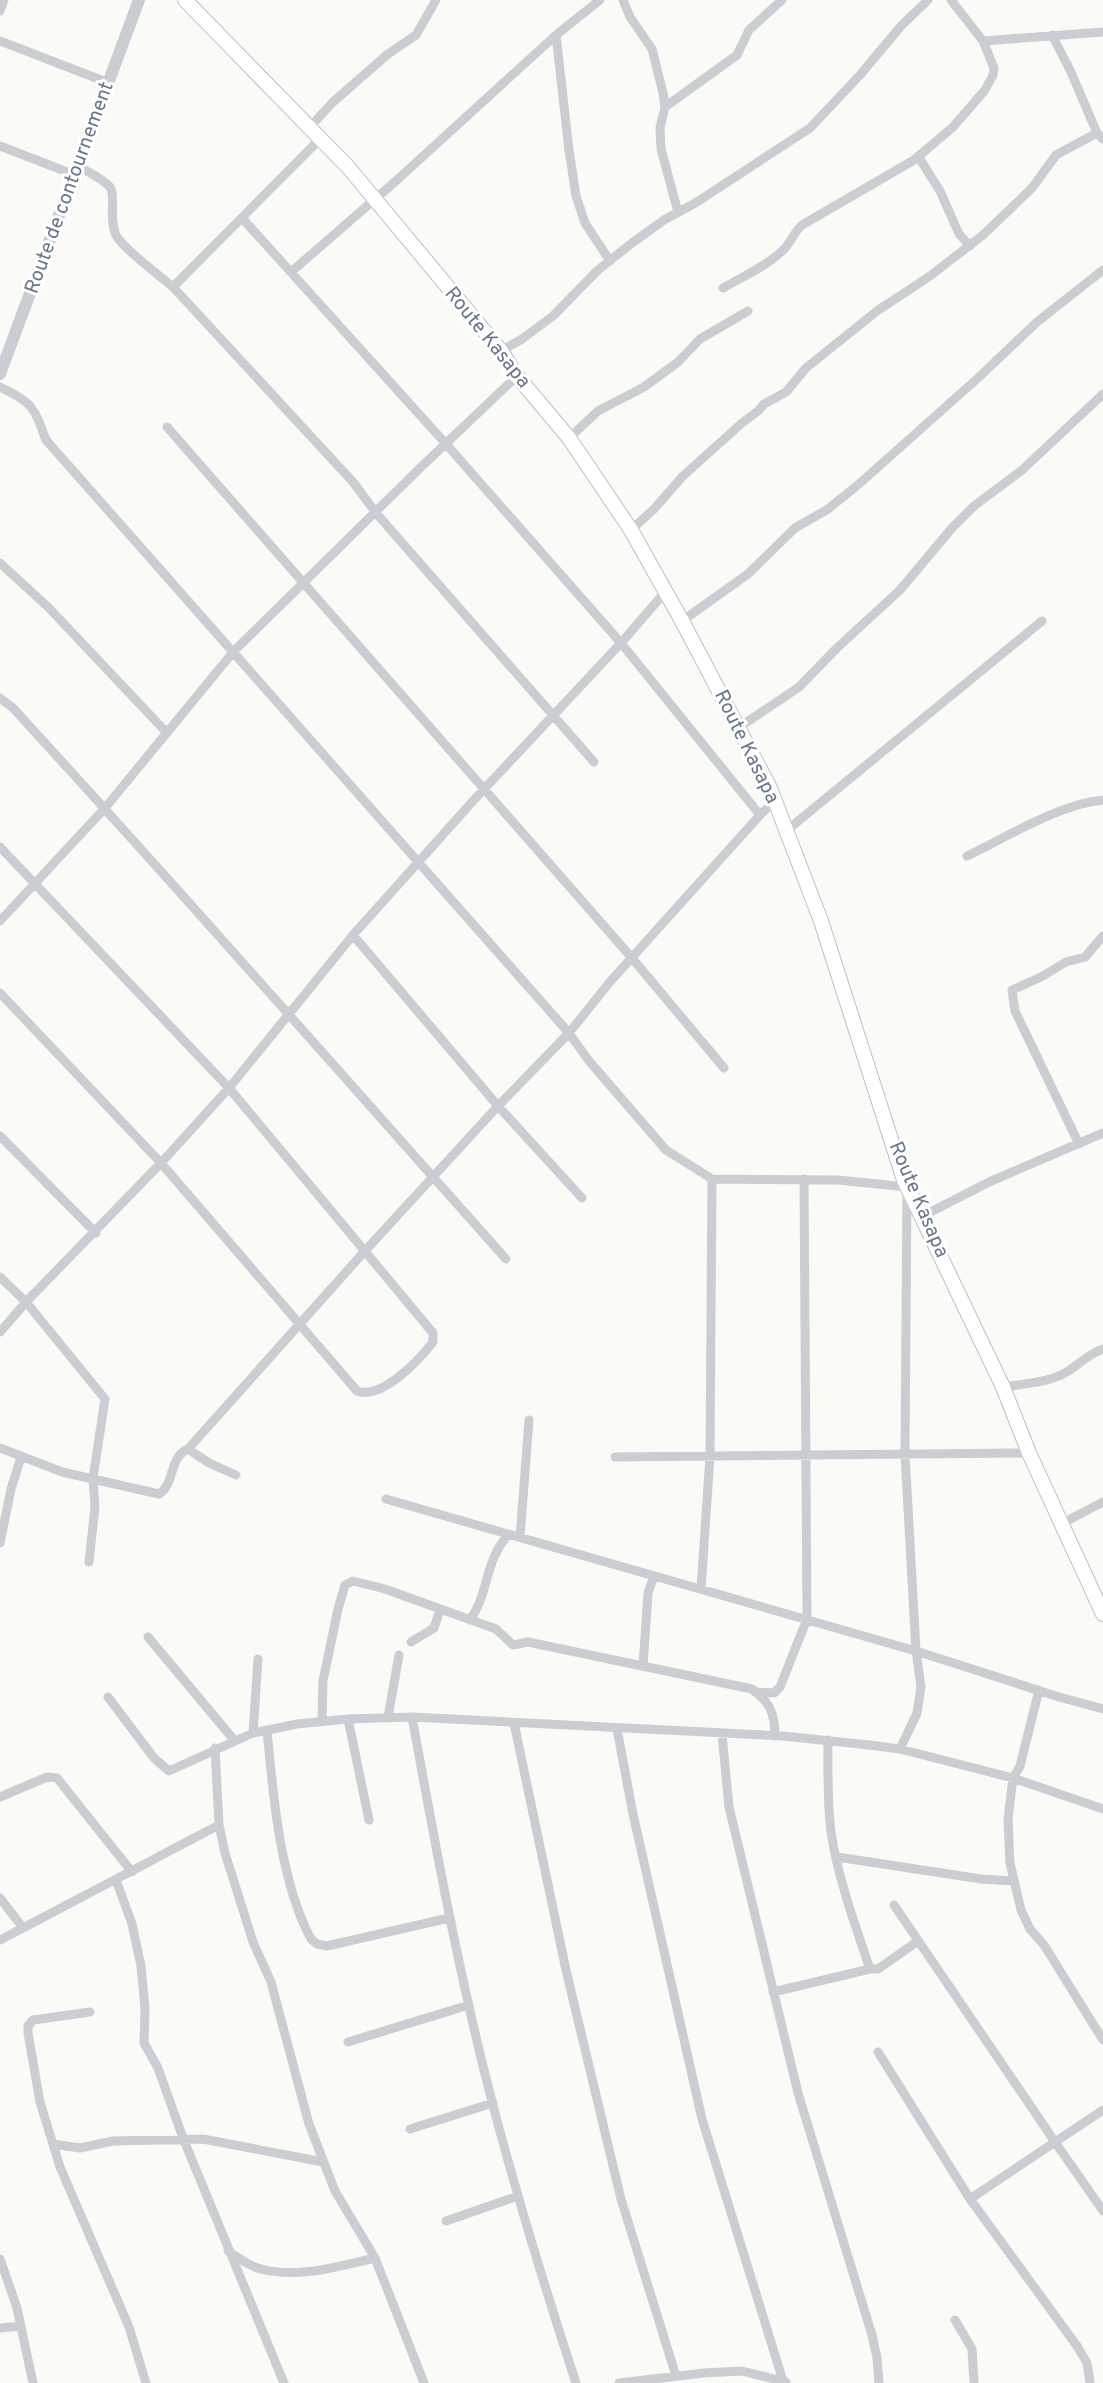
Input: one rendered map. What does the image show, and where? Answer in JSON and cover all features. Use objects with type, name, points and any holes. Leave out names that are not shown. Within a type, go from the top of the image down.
[{"type":"main road","name":"Route Kasapa","points":[[185,0],[321,138],[376,199],[501,351],[517,376],[569,438],[631,530],[666,591],[775,801],[821,921],[908,1187],[1003,1388],[1029,1453],[1063,1522],[1103,1614]]},
{"type":"street","points":[[0,11],[4,0]]},
{"type":"street","name":"Route de contournement","points":[[1,368],[77,171],[139,0]]},
{"type":"street","points":[[310,127],[333,102],[388,54],[416,35],[436,0]]},
{"type":"street","points":[[291,272],[376,199],[556,35],[600,0]]},
{"type":"street","points":[[623,0],[630,18],[652,49],[665,107],[660,128],[661,149],[678,212]]},
{"type":"street","points":[[665,107],[737,55],[749,30],[782,0]]},
{"type":"street","points":[[501,351],[553,316],[610,261],[656,226],[698,202],[810,128],[865,70],[901,26],[928,0]]},
{"type":"street","points":[[723,288],[769,262],[783,251],[802,225],[918,156],[952,127],[990,82],[994,68],[983,41],[951,0]]},
{"type":"street","points":[[983,41],[1103,32]]},
{"type":"street","points":[[556,35],[576,196],[585,223],[610,261]]},
{"type":"street","points":[[631,530],[654,509],[683,476],[764,404],[786,392],[806,368],[877,310],[922,282],[970,246],[1032,188],[1056,155],[1100,136],[1052,35]]},
{"type":"street","points":[[0,41],[109,83]]},
{"type":"street","points":[[173,287],[321,138]]},
{"type":"street","points":[[0,146],[77,171],[110,186],[113,192],[111,208],[113,227],[120,240],[173,287],[353,482],[376,513],[594,762]]},
{"type":"street","points":[[918,156],[940,191],[959,234],[970,246]]},
{"type":"street","points":[[242,218],[446,444],[621,643],[760,815]]},
{"type":"street","points":[[682,621],[748,574],[795,528],[828,509],[859,484],[1037,322],[1103,270]]},
{"type":"street","points":[[569,438],[598,411],[644,387],[678,362],[700,339],[748,311]]},
{"type":"street","points":[[0,921],[105,808],[234,651],[517,376]]},
{"type":"street","points":[[0,387],[27,401],[36,413],[46,440],[234,651],[418,864],[569,1032],[589,1061],[666,1150],[712,1179],[838,1180],[908,1187],[905,1454],[916,1651],[921,1675],[917,1713],[900,1749]]},
{"type":"street","points":[[738,728],[799,687],[837,648],[900,590],[952,528],[974,506],[1021,471],[1103,394]]},
{"type":"street","points":[[167,427],[632,958],[724,1068]]},
{"type":"street","points":[[1,564],[49,608],[167,733]]},
{"type":"street","points":[[0,1332],[26,1302],[161,1164],[229,1088],[353,935],[485,789],[554,717],[666,591]]},
{"type":"street","points":[[786,831],[1042,621]]},
{"type":"street","points":[[0,698],[13,708],[105,808],[289,1012],[506,1259]]},
{"type":"street","points":[[967,856],[1067,808],[1087,801],[1103,800]]},
{"type":"street","points":[[0,1448],[62,1472],[159,1494],[167,1488],[179,1456],[188,1449],[498,1106],[569,1032],[632,958],[775,801]]},
{"type":"street","points":[[0,847],[229,1088],[433,1333],[433,1342],[423,1355],[389,1384],[373,1393],[364,1394],[357,1391],[161,1164],[0,993]]},
{"type":"street","points":[[353,935],[498,1106],[582,1198]]},
{"type":"street","points":[[1079,1144],[1015,1011],[1012,990],[1041,977],[1066,962],[1085,957],[1103,936]]},
{"type":"street","points":[[921,1217],[989,1182],[1103,1133]]},
{"type":"street","points":[[0,1136],[96,1233]]},
{"type":"street","points":[[701,1589],[710,1456],[712,1179]]},
{"type":"street","points":[[755,1692],[774,1693],[780,1687],[807,1619],[808,1455],[804,1179]]},
{"type":"street","points":[[0,1277],[26,1302],[105,1400],[93,1478],[95,1507],[89,1562]]},
{"type":"street","points":[[1003,1388],[1053,1378],[1103,1349]]},
{"type":"street","points":[[520,1537],[529,1420]]},
{"type":"street","points":[[188,1449],[209,1463],[236,1475]]},
{"type":"street","points":[[615,1457],[1029,1453]]},
{"type":"street","points":[[0,1543],[11,1489],[21,1457]]},
{"type":"street","points":[[386,1498],[916,1651],[1103,1709]]},
{"type":"street","points":[[1063,1522],[1103,1502]]},
{"type":"street","points":[[470,1620],[483,1598],[488,1569],[495,1552],[509,1534]]},
{"type":"street","points":[[644,1666],[648,1593],[654,1576]]},
{"type":"street","points":[[322,1721],[323,1681],[338,1609],[345,1585],[353,1581],[385,1589],[498,1630],[504,1639],[513,1645],[528,1642],[752,1689],[775,1716],[774,1736]]},
{"type":"street","points":[[411,1642],[434,1628],[440,1610]]},
{"type":"street","points":[[148,1636],[234,1740]]},
{"type":"street","points":[[388,1717],[399,1655]]},
{"type":"street","points":[[253,1733],[258,1659]]},
{"type":"street","points":[[1039,1690],[1020,1766],[1013,1778],[1008,1819],[1010,1863],[1021,1910],[1030,1929],[1044,1945],[1103,2040]]},
{"type":"street","points":[[108,1697],[165,1770],[169,1771],[215,1748],[253,1733],[322,1721],[388,1717],[774,1736],[900,1749],[1013,1778],[1103,1809]]},
{"type":"street","points":[[412,1718],[449,1918],[493,2103],[533,2251],[576,2383]]},
{"type":"street","points":[[348,1719],[369,1820]]},
{"type":"street","points":[[514,1723],[566,1970],[621,2199],[676,2376]]},
{"type":"street","points":[[617,1729],[633,1814],[702,2119],[785,2382]]},
{"type":"street","points":[[267,1730],[280,1838],[293,1891],[311,1939],[317,1944],[327,1946],[449,1918]]},
{"type":"street","points":[[722,1734],[729,1807],[773,1992],[798,2093],[872,2335],[879,2383]]},
{"type":"street","points":[[828,1740],[828,1793],[832,1833],[843,1888],[870,1969]]},
{"type":"street","points":[[215,1748],[219,1825],[234,1887],[253,1942],[271,1982],[309,2124],[334,2191],[375,2258],[424,2383]]},
{"type":"street","points":[[0,1797],[47,1777],[57,1778],[132,1872]]},
{"type":"street","points":[[0,1940],[219,1825]]},
{"type":"street","points":[[837,1857],[981,1879],[1014,1881]]},
{"type":"street","points":[[116,1880],[132,1924],[141,1966],[145,2008],[144,2043],[158,2068],[228,2251],[284,2383]]},
{"type":"street","points":[[0,1898],[23,1928]]},
{"type":"street","points":[[894,1905],[1103,2211]]},
{"type":"street","points":[[773,1992],[878,1969],[918,1941]]},
{"type":"street","points":[[348,2042],[469,2005]]},
{"type":"street","points":[[90,2012],[33,2020],[28,2026],[40,2102],[60,2167],[129,2327],[146,2383]]},
{"type":"street","points":[[878,2052],[970,2199],[1077,2346],[1087,2363],[1090,2383]]},
{"type":"street","points":[[410,2129],[493,2103]]},
{"type":"street","points":[[970,2199],[1103,2110]]},
{"type":"street","points":[[53,2144],[80,2148],[112,2142],[183,2138],[214,2140],[323,2162]]},
{"type":"street","points":[[446,2222],[518,2196]]},
{"type":"street","points":[[228,2251],[258,2269],[294,2272],[324,2269],[375,2258]]},
{"type":"street","points":[[0,2259],[17,2308],[33,2383]]},
{"type":"street","points":[[955,2320],[972,2349],[974,2383]]},
{"type":"street","points":[[0,2328],[21,2326]]},
{"type":"street","points":[[619,2383],[742,2371],[785,2382]]}]
